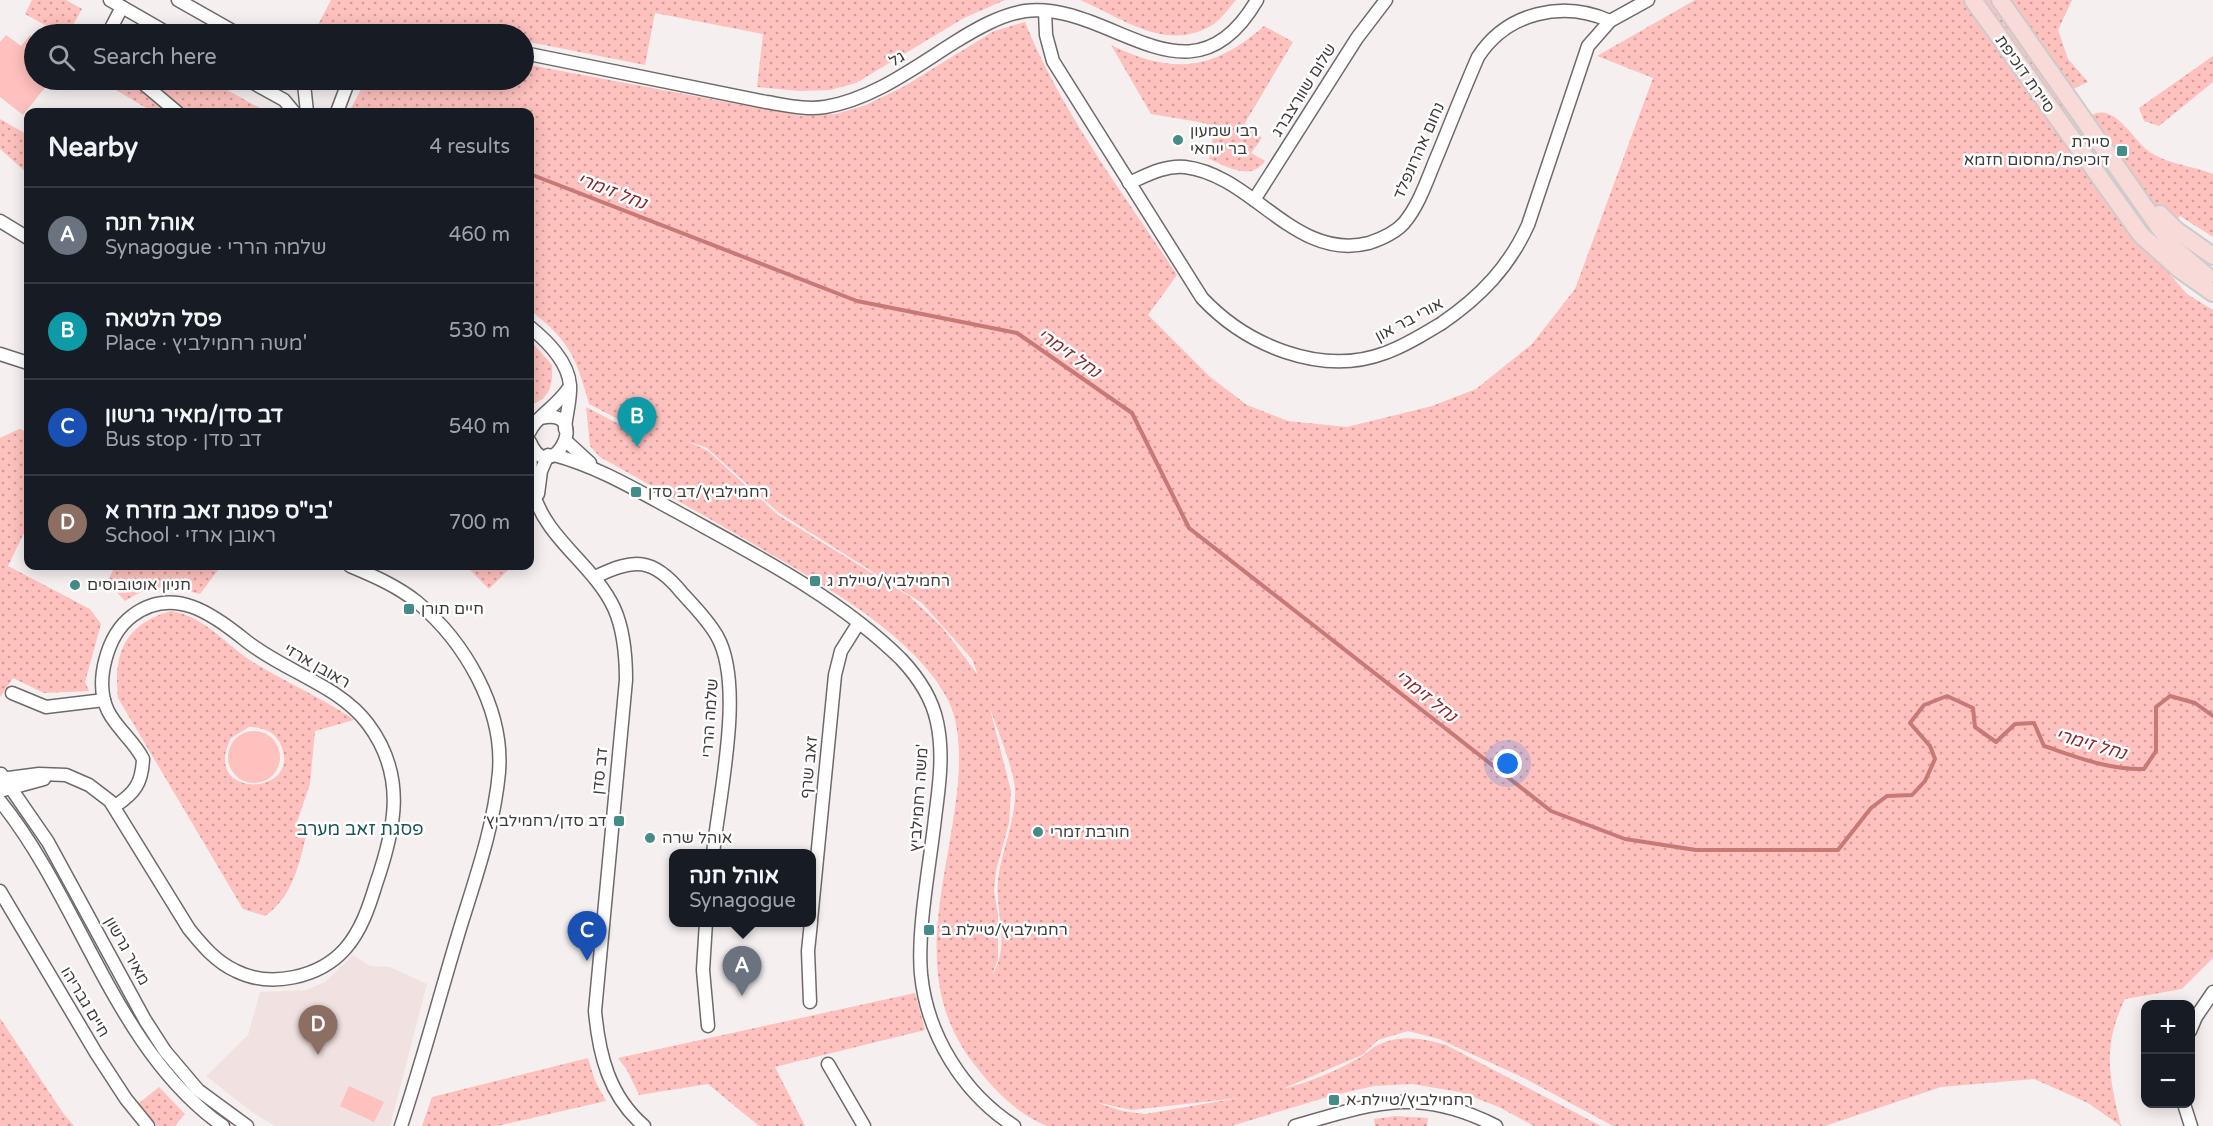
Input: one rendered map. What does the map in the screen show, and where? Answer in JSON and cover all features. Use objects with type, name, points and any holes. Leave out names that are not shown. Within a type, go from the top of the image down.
[{"type":"main road","name":"סיירת דוכיפת","points":[[1973,0],[2141,234],[2179,269],[2213,293]]},
{"type":"main road","name":"סיירת דוכיפת","points":[[2000,0],[2149,212]]},
{"type":"main road","points":[[2135,190],[2176,230],[2213,256]]},
{"type":"main road","points":[[2149,212],[2187,249],[2213,267]]},
{"type":"main road","points":[[2149,212],[2184,258],[2213,279]]},
{"type":"street","points":[[110,0],[152,24]]},
{"type":"street","points":[[178,0],[220,24]]},
{"type":"street","name":"גל","points":[[534,55],[766,102],[794,107],[824,107],[868,93],[990,23],[1024,12],[1045,11],[1080,17],[1142,44],[1177,51],[1206,48],[1217,42],[1236,26],[1257,0]]},
{"type":"street","name":"שלום שוורצברג","points":[[1254,200],[1357,38],[1386,0]]},
{"type":"street","name":"אורי בר און","points":[[1045,11],[1046,35],[1053,61],[1202,298],[1235,328],[1281,351],[1337,361],[1385,353],[1428,331],[1464,308],[1501,271],[1516,250],[1541,188],[1588,46],[1610,21],[1648,0]]},
{"type":"street","name":"נחום אהרונפלד","points":[[1129,183],[1152,172],[1171,167],[1185,167],[1222,178],[1238,186],[1291,226],[1326,242],[1361,245],[1393,233],[1404,223],[1424,187],[1478,57],[1503,25],[1518,14],[1537,6],[1556,2],[1590,8],[1610,21]]},
{"type":"street","points":[[113,24],[122,7]]},
{"type":"street","points":[[152,90],[172,108]]},
{"type":"street","points":[[266,90],[284,100],[291,108]]},
{"type":"street","points":[[305,90],[307,108]]},
{"type":"street","points":[[338,108],[345,90]]},
{"type":"street","points":[[0,221],[24,236]]},
{"type":"street","points":[[534,331],[562,360],[570,385],[566,435],[541,471],[538,504]]},
{"type":"street","points":[[0,354],[24,362]]},
{"type":"street","points":[[534,423],[557,404],[570,385]]},
{"type":"street","name":"משה רחמילביץ'","points":[[534,424],[557,419],[566,435],[587,461],[813,590],[882,643],[913,672],[932,704],[937,722],[940,774],[921,955],[921,973],[928,1010],[950,1060],[961,1078],[990,1108],[1014,1126]]},
{"type":"street","name":"משה רחמילביץ'","points":[[534,448],[538,453],[603,472]]},
{"type":"street","name":"דב סדן","points":[[534,495],[555,534],[595,577],[615,609],[626,664],[597,975],[597,1033],[611,1084],[628,1111],[645,1126]]},
{"type":"street","name":"שלמה הררי","points":[[595,577],[624,564],[645,564],[655,568],[671,580],[707,622],[722,648],[730,674],[730,705],[714,849]]},
{"type":"street","points":[[358,570],[406,594],[445,630],[468,662],[483,691],[493,719],[499,754],[496,793],[483,850],[402,1125]]},
{"type":"street","name":"ראובן ארזי","points":[[3,782],[39,774],[66,775],[89,784],[115,806],[189,929],[201,944],[236,972],[263,979],[291,978],[319,968],[333,960],[352,940],[366,912],[389,846],[395,809],[393,788],[384,751],[358,711],[330,691],[262,653],[212,614],[200,608],[164,603],[146,608],[128,619],[114,636],[103,675],[104,700],[116,723],[143,759],[137,788],[115,806]]},
{"type":"street","name":"זאב שרף","points":[[816,870],[835,675],[841,651],[858,624]]},
{"type":"street","points":[[12,693],[46,707],[104,700]]},
{"type":"street","name":"מאיר גרשון","points":[[3,782],[48,842],[145,1020],[165,1051],[198,1090],[247,1126]]},
{"type":"street","name":"מאיר גרשון","points":[[0,801],[40,860],[154,1059],[189,1099],[223,1126]]},
{"type":"street","name":"חיים גבריהו","points":[[0,891],[101,1061],[148,1126]]},
{"type":"street","points":[[706,927],[703,979],[708,1026]]},
{"type":"street","name":"זאב שרף","points":[[810,927],[808,951],[810,1002]]},
{"type":"street","points":[[2195,1019],[2213,992]]},
{"type":"street","points":[[828,1064],[864,1126]]},
{"type":"street","points":[[1295,1126],[1377,1104],[1421,1101],[1457,1108],[1496,1126]]},
{"type":"street","points":[[2185,1108],[2191,1126]]},
{"type":"shaded area","points":[[32,0],[66,0],[82,9],[74,24],[43,24],[25,14]]},
{"type":"shaded area","points":[[331,0],[1005,0],[964,18],[856,83],[830,90],[800,91],[757,87],[763,34],[655,13],[645,65],[534,43],[534,24],[318,24]]},
{"type":"shaded area","points":[[1080,0],[1236,0],[1214,24],[1197,32],[1179,35],[1146,30]]},
{"type":"shaded area","points":[[1695,0],[2072,0],[2058,30],[2068,59],[2088,82],[2073,89],[2092,115],[2108,114],[2115,118],[2155,155],[2213,174],[2213,237],[2180,216],[2148,249],[2187,294],[2213,310],[2213,958],[2182,989],[2125,999],[2110,1047],[2113,1093],[2121,1126],[2088,1103],[2034,1079],[1941,1087],[1825,1126],[1613,1126],[1524,1078],[1439,1039],[1408,1031],[1378,1040],[1362,1055],[1282,1089],[1331,1072],[1386,1042],[1403,1038],[1421,1039],[1446,1045],[1601,1126],[1534,1126],[1499,1107],[1460,1092],[1412,1084],[1374,1086],[1334,1095],[1231,1126],[1047,1126],[1036,1121],[1009,1102],[978,1069],[956,1036],[943,1001],[937,966],[937,930],[958,782],[959,752],[953,711],[934,677],[888,631],[861,610],[803,573],[600,457],[590,446],[586,407],[617,423],[635,428],[589,404],[580,373],[569,351],[554,331],[534,313],[534,108],[351,108],[361,90],[534,90],[534,66],[802,116],[836,114],[866,105],[903,87],[994,31],[1025,22],[1056,88],[1075,120],[1177,275],[1148,315],[1209,376],[1247,405],[1288,421],[1347,427],[1432,406],[1476,389],[1532,344],[1575,289],[1653,78],[1597,56]],"holes":[[[687,441],[707,448],[778,512],[922,603],[972,659],[978,675],[942,627],[909,596],[778,515],[708,451]],[[990,709],[1001,737],[1015,789],[1011,824],[998,880],[1001,952],[992,975],[998,959],[998,915],[994,891],[996,871],[1009,823],[1011,791]],[[1239,1098],[1145,1114],[1122,1111],[1095,1102],[1132,1110]]]},
{"type":"shaded area","points":[[1264,26],[1293,42],[1245,123],[1262,138],[1251,153],[1265,161],[1252,171],[1238,170],[1209,159],[1214,130],[1205,123],[1151,114],[1111,45],[1153,61],[1191,64],[1209,60],[1227,52]]},
{"type":"shaded area","points":[[6,35],[21,46],[24,42],[24,90],[43,90],[29,108],[24,108],[23,115],[0,97],[0,42]]},
{"type":"shaded area","points":[[2213,56],[2213,82],[2159,126],[2144,121],[2139,108]]},
{"type":"shaded area","points":[[116,90],[227,90],[260,108],[146,108]]},
{"type":"shaded area","points":[[0,119],[24,133],[24,170],[0,149]]},
{"type":"shaded area","points":[[534,345],[552,365],[549,390],[534,403]]},
{"type":"shaded area","points":[[19,429],[24,431],[24,533],[8,566],[90,609],[101,624],[85,682],[89,691],[44,693],[13,678],[0,697],[0,438]]},
{"type":"shaded area","points":[[113,570],[218,570],[200,594],[161,587],[145,591],[125,601],[107,582]]},
{"type":"shaded area","points":[[470,570],[508,570],[489,589]]},
{"type":"shaded area","points":[[171,611],[195,619],[256,664],[354,720],[315,731],[310,784],[297,822],[309,823],[299,862],[283,898],[265,916],[243,909],[118,698],[118,667],[125,642],[133,632],[155,617]],"holes":[[[249,727],[274,735],[280,743],[284,761],[279,774],[267,782],[253,784],[239,782],[229,773],[225,759],[231,738]]]},
{"type":"shaded area","points":[[254,731],[264,733],[272,739],[278,747],[280,757],[278,767],[272,775],[264,781],[254,783],[244,781],[236,775],[230,767],[228,757],[230,747],[236,739],[244,733]]},
{"type":"shaded area","points":[[353,955],[370,966],[390,967],[427,984],[390,1126],[275,1126],[252,1112],[206,1076],[248,1035],[260,992],[306,990],[325,982]]},
{"type":"shaded area","points":[[915,993],[925,1030],[775,1067],[805,1126],[759,1126],[708,1084],[639,1095],[627,1070],[618,1058]]},
{"type":"shaded area","points":[[0,1018],[63,1113],[74,1126],[0,1126]]},
{"type":"shaded area","points":[[588,1058],[595,1081],[606,1101],[497,1126],[422,1126],[432,1097]]},
{"type":"shaded area","points":[[349,1086],[384,1102],[374,1122],[340,1106]]},
{"type":"shaded area","points":[[159,1087],[185,1114],[175,1126],[157,1126],[138,1104]]},
{"type":"shaded area","points":[[1396,1116],[1428,1118],[1427,1126],[1375,1126],[1374,1119]]},
{"type":"waterway","name":"נחל זימרי","points":[[534,176],[857,301],[1017,333],[1132,413],[1189,528],[1551,811],[1625,839],[1696,850],[1838,850],[1871,808],[1887,796],[1912,795],[1925,781],[1935,759],[1930,746],[1910,723],[1924,705],[1947,696],[1973,708],[1975,727],[1996,742],[2015,724],[2034,723],[2044,746],[2093,762],[2131,769],[2144,769],[2156,751],[2156,707],[2170,696],[2195,703],[2213,716]]},
{"type":"place","name":"רבי שמעון בר יוחאי","points":[[1178,140]]},
{"type":"place","name":"סיירת דוכיפת/מחסום חזמא","points":[[2122,151]]},
{"type":"place","name":"פסל הלטאה","points":[[637,447]]},
{"type":"place","name":"רחמילביץ/דב סדן","points":[[636,492]]},
{"type":"place","name":"רחמילביץ/טיילת ג","points":[[815,581]]},
{"type":"place","name":"חניון אוטובוסים","points":[[75,585]]},
{"type":"place","name":"חיים תורן","points":[[409,609]]},
{"type":"place","name":"דב סדן/רחמילביץ׳","points":[[619,821]]},
{"type":"place","name":"חורבת זמרי","points":[[1038,832]]},
{"type":"place","name":"אוהל שרה","points":[[650,838]]},
{"type":"place","name":"רחמילביץ/טיילת ב","points":[[929,930]]},
{"type":"place","name":"דב סדן/מאיר גרשון","points":[[587,961]]},
{"type":"place","name":"אוהל חנה","points":[[742,996]]},
{"type":"place","name":"בי\"ס פסגת זאב מזרח א'","points":[[318,1055]]},
{"type":"place","name":"רחמילביץ/טיילת א","points":[[1334,1100]]},
{"type":"district","name":"פסגת זאב מערב","points":[[360,829]]}]
